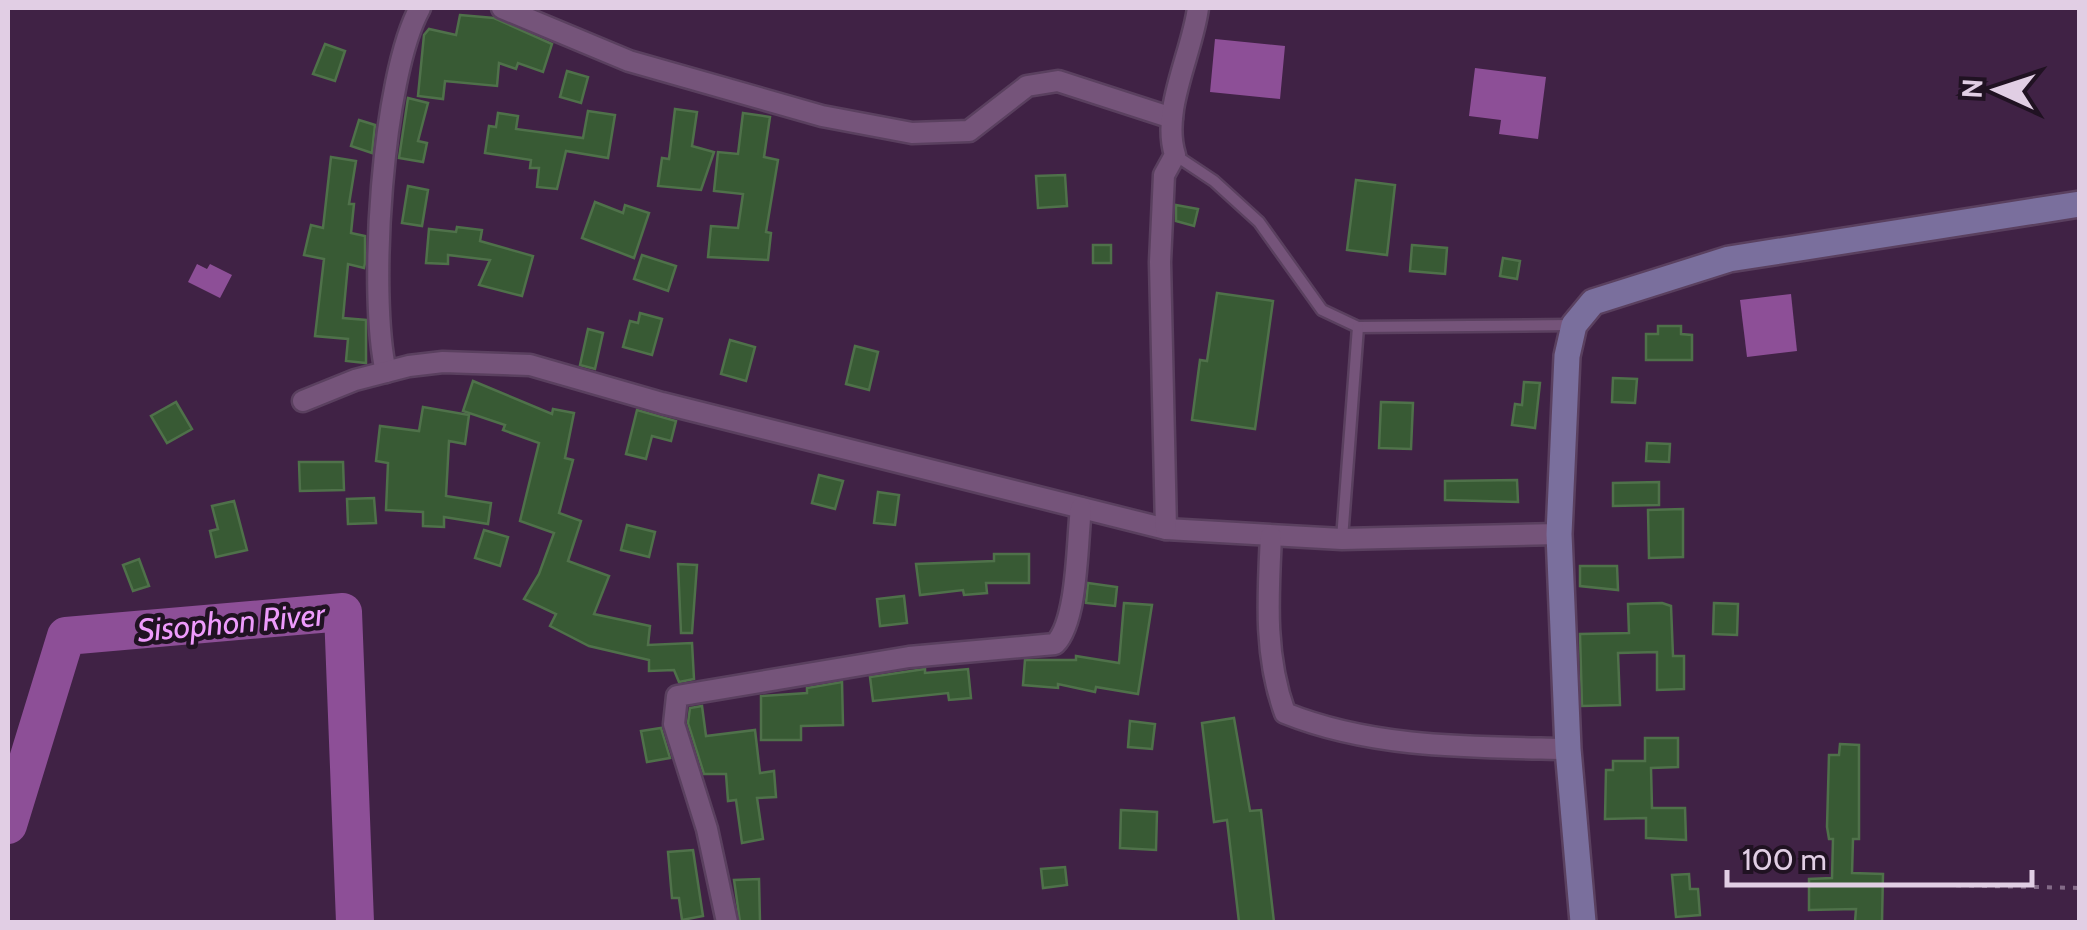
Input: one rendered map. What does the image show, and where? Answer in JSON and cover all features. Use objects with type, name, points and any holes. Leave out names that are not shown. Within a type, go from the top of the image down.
[{"type":"main road","points":[[1583,922],[1568,749],[1558,534],[1567,356],[1574,325],[1593,302],[1729,259],[2080,204]]},
{"type":"street","points":[[386,372],[380,287],[390,98],[401,47],[420,8]]},
{"type":"street","points":[[502,8],[629,61],[822,116],[912,134],[969,131],[1028,86],[1058,81],[1172,118]]},
{"type":"street","points":[[1166,528],[1160,262],[1164,175],[1175,155],[1168,134],[1194,40],[1198,8]]},
{"type":"street","points":[[303,401],[386,372],[443,362],[530,365],[662,404],[1166,528],[1342,539],[1558,534]]},
{"type":"street","points":[[727,922],[706,829],[674,724],[676,696],[909,657],[1055,644],[1064,635],[1069,616],[1081,508]]},
{"type":"street","points":[[1271,536],[1268,646],[1274,684],[1286,713],[1328,730],[1453,746],[1568,749]]},
{"type":"lane","points":[[1175,155],[1214,181],[1259,222],[1322,310],[1358,327],[1574,325]]},
{"type":"lane","points":[[1342,539],[1358,327]]},
{"type":"path","points":[[1943,884],[2080,888]]},
{"type":"shaded area","points":[[1215,39],[1285,46],[1280,99],[1210,92]]},
{"type":"shaded area","points":[[1475,68],[1546,77],[1538,139],[1499,134],[1501,120],[1469,116]]},
{"type":"shaded area","points":[[197,264],[207,269],[210,264],[232,275],[220,298],[188,282]]},
{"type":"shaded area","points":[[1791,294],[1797,351],[1747,357],[1740,300]]},
{"type":"building","points":[[460,15],[494,18],[552,44],[543,72],[518,63],[516,69],[499,63],[497,86],[445,81],[443,99],[418,96],[424,35],[429,29],[456,35]]},
{"type":"building","points":[[325,44],[345,51],[335,81],[313,74]]},
{"type":"building","points":[[567,71],[588,77],[581,103],[560,97]]},
{"type":"building","points":[[408,98],[428,103],[418,141],[427,143],[423,162],[399,158]]},
{"type":"building","points":[[675,109],[697,112],[692,146],[714,152],[701,190],[658,186],[662,158],[669,159]]},
{"type":"building","points":[[588,111],[615,115],[608,158],[566,151],[557,189],[537,187],[539,168],[530,168],[531,160],[485,153],[489,126],[496,127],[498,113],[518,116],[516,129],[583,138]]},
{"type":"building","points":[[743,113],[770,117],[764,157],[778,160],[766,232],[771,233],[768,260],[708,257],[711,226],[738,228],[743,194],[714,191],[718,152],[738,154]]},
{"type":"building","points":[[359,120],[375,125],[372,153],[351,146]]},
{"type":"building","points":[[331,157],[356,161],[349,204],[354,204],[351,233],[365,236],[365,263],[364,268],[348,264],[343,318],[366,320],[366,363],[346,361],[348,339],[315,336],[324,259],[304,255],[311,225],[323,228]]},
{"type":"building","points":[[1065,175],[1067,206],[1038,208],[1036,176]]},
{"type":"building","points":[[1356,180],[1395,185],[1387,255],[1347,250]]},
{"type":"building","points":[[408,186],[428,190],[422,226],[402,223]]},
{"type":"building","points":[[595,202],[623,213],[625,205],[649,213],[634,258],[582,238]]},
{"type":"building","points":[[1176,205],[1198,209],[1194,226],[1176,221]]},
{"type":"building","points":[[457,227],[482,230],[480,241],[533,256],[522,296],[479,285],[490,260],[448,255],[448,264],[426,263],[429,229],[456,232]]},
{"type":"building","points":[[1093,245],[1111,245],[1111,263],[1093,263]]},
{"type":"building","points":[[1412,245],[1447,248],[1445,274],[1410,271]]},
{"type":"building","points":[[642,255],[676,266],[668,291],[634,279]]},
{"type":"building","points":[[1503,258],[1520,261],[1517,279],[1500,276]]},
{"type":"building","points":[[1217,293],[1273,301],[1255,429],[1192,420],[1200,360],[1207,361]]},
{"type":"building","points":[[640,313],[662,319],[652,355],[623,347],[630,321],[638,323]]},
{"type":"building","points":[[1658,326],[1681,326],[1681,334],[1692,335],[1692,360],[1646,360],[1646,334],[1658,334]]},
{"type":"building","points":[[588,329],[603,333],[595,369],[580,365]]},
{"type":"building","points":[[730,340],[755,347],[746,381],[721,374]]},
{"type":"building","points":[[855,346],[878,352],[869,390],[846,384]]},
{"type":"building","points":[[1613,378],[1637,379],[1635,403],[1612,402]]},
{"type":"building","points":[[473,381],[552,414],[553,409],[574,413],[565,458],[573,460],[559,513],[581,521],[568,561],[609,576],[594,614],[650,626],[648,645],[692,643],[694,679],[679,682],[674,670],[649,671],[649,660],[589,646],[550,626],[556,614],[524,599],[539,574],[554,533],[520,521],[539,443],[503,430],[505,425],[463,411]]},
{"type":"building","points":[[1524,382],[1540,383],[1535,428],[1512,425],[1515,404],[1522,405]]},
{"type":"building","points":[[176,402],[192,429],[167,443],[151,416]]},
{"type":"building","points":[[1381,402],[1413,403],[1411,449],[1379,448]]},
{"type":"building","points":[[423,407],[469,415],[465,444],[449,441],[446,496],[491,503],[488,524],[444,517],[444,527],[423,526],[423,512],[386,510],[388,463],[376,461],[380,426],[419,431]]},
{"type":"building","points":[[637,410],[676,421],[671,441],[652,436],[646,459],[626,454]]},
{"type":"building","points":[[1647,443],[1670,444],[1669,462],[1646,461]]},
{"type":"building","points":[[299,462],[343,462],[344,490],[300,491]]},
{"type":"building","points":[[819,475],[843,481],[835,509],[812,503]]},
{"type":"building","points":[[1517,480],[1518,502],[1445,500],[1445,481]]},
{"type":"building","points":[[1659,482],[1659,505],[1613,506],[1613,483]]},
{"type":"building","points":[[878,492],[899,495],[895,525],[874,523]]},
{"type":"building","points":[[374,498],[376,523],[348,524],[347,499]]},
{"type":"building","points":[[234,501],[247,550],[216,557],[210,531],[218,529],[212,506]]},
{"type":"building","points":[[1683,509],[1683,557],[1649,558],[1648,510]]},
{"type":"building","points":[[627,525],[655,532],[649,557],[621,550]]},
{"type":"building","points":[[484,530],[508,537],[500,566],[475,558]]},
{"type":"building","points":[[994,554],[1029,554],[1029,583],[986,583],[987,593],[964,595],[963,590],[920,595],[916,564],[994,561]]},
{"type":"building","points":[[139,559],[149,586],[133,591],[123,565]]},
{"type":"building","points":[[678,564],[697,565],[692,633],[681,633]]},
{"type":"building","points":[[1580,566],[1617,566],[1618,590],[1580,586]]},
{"type":"building","points":[[1088,583],[1117,587],[1115,606],[1086,603]]},
{"type":"building","points":[[904,596],[907,623],[880,626],[877,599]]},
{"type":"building","points":[[1124,603],[1152,605],[1138,694],[1096,687],[1095,692],[1058,684],[1058,688],[1023,685],[1025,660],[1076,660],[1076,656],[1119,663]]},
{"type":"building","points":[[1714,603],[1738,604],[1737,635],[1713,634]]},
{"type":"building","points":[[1628,604],[1671,606],[1673,656],[1684,656],[1684,689],[1657,690],[1657,652],[1618,653],[1620,705],[1582,706],[1580,634],[1629,633]]},
{"type":"building","points":[[925,669],[925,673],[968,669],[971,698],[949,700],[948,693],[873,701],[870,677]]},
{"type":"building","points":[[842,682],[843,725],[801,726],[801,740],[761,740],[761,696],[807,693],[807,688]]},
{"type":"building","points":[[702,706],[706,736],[755,730],[760,773],[774,771],[776,797],[757,798],[763,839],[742,843],[736,800],[728,801],[726,774],[704,774],[688,723],[690,708]]},
{"type":"building","points":[[1234,718],[1250,811],[1261,810],[1274,922],[1239,922],[1227,820],[1214,822],[1202,723]]},
{"type":"building","points":[[1130,721],[1155,724],[1152,749],[1128,747]]},
{"type":"building","points":[[661,728],[670,758],[647,762],[641,731]]},
{"type":"building","points":[[1645,738],[1678,738],[1678,767],[1651,768],[1652,808],[1685,808],[1686,840],[1646,838],[1646,818],[1605,819],[1606,770],[1613,770],[1613,761],[1645,761]]},
{"type":"building","points":[[1840,744],[1859,745],[1859,839],[1853,839],[1852,873],[1883,874],[1882,922],[1855,922],[1856,909],[1809,910],[1809,879],[1832,878],[1833,839],[1829,839],[1827,827],[1829,755],[1839,755]]},
{"type":"building","points":[[1121,810],[1157,812],[1156,850],[1120,848]]},
{"type":"building","points":[[693,850],[703,916],[682,920],[679,898],[672,898],[668,852]]},
{"type":"building","points":[[1065,867],[1067,885],[1043,888],[1041,869]]},
{"type":"building","points":[[1689,874],[1690,889],[1698,889],[1700,915],[1676,917],[1672,875]]},
{"type":"building","points":[[759,879],[760,922],[740,922],[734,880]]},
{"type":"waterway","name":"Sisophon River","points":[[8,825],[66,636],[343,612],[355,922]]}]
